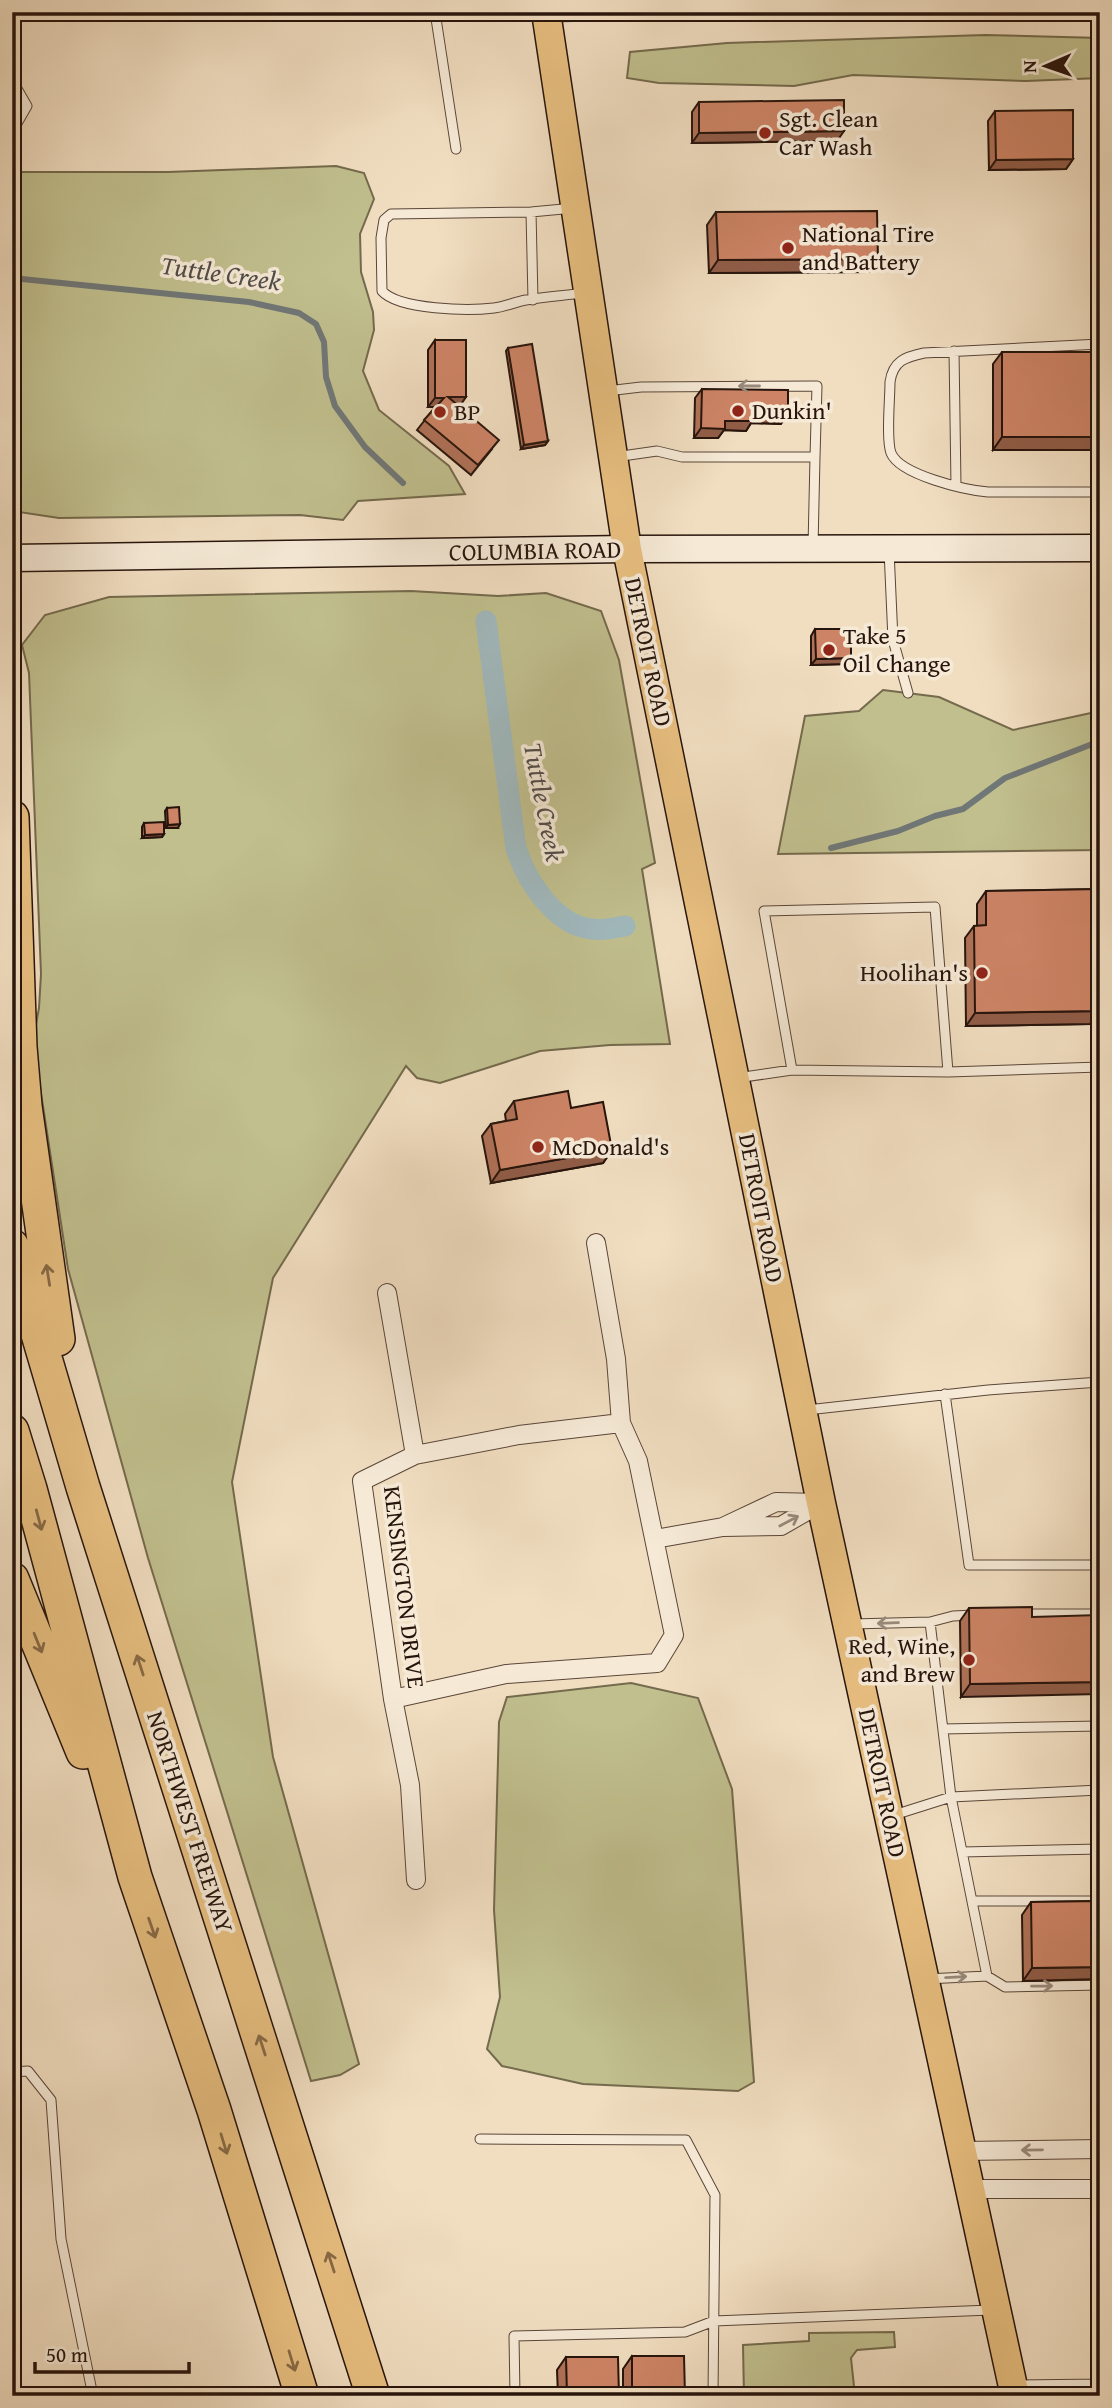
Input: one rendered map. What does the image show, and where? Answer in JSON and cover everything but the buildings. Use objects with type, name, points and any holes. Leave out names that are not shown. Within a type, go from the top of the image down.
[{"type":"highway","points":[[12,817],[20,1047],[25,1106],[48,1280],[83,1487]]},
{"type":"highway","name":"NORTHWEST FREEWAY","points":[[12,1246],[83,1487],[373,2396]]},
{"type":"highway","points":[[12,1431],[135,1877],[214,2110],[302,2396]]},
{"type":"highway","points":[[12,1579],[135,1877]]},
{"type":"main road","name":"DETROIT ROAD","points":[[546,14],[627,549],[821,1503],[1014,2390]]},
{"type":"main road","name":"COLUMBIA ROAD","points":[[12,558],[627,549],[1100,548]]},
{"type":"street","points":[[393,1699],[506,1674],[657,1663],[674,1635],[638,1461],[621,1423],[616,1359],[596,1243]]},
{"type":"street","points":[[387,1293],[415,1455]]},
{"type":"street","name":"KENSINGTON DRIVE","points":[[416,1880],[410,1785],[393,1699],[362,1481],[415,1455],[519,1435],[621,1423]]},
{"type":"street","points":[[655,1538],[723,1527],[781,1526],[821,1503]]},
{"type":"street","points":[[961,2151],[1100,2149]]},
{"type":"street","points":[[970,2189],[1100,2189]]},
{"type":"lane","points":[[435,12],[456,149]]},
{"type":"lane","points":[[546,14],[780,12]]},
{"type":"lane","points":[[12,79],[27,106],[12,132]]},
{"type":"lane","points":[[575,207],[531,212],[391,214],[384,220],[381,238],[382,291],[388,297],[410,304],[452,309],[494,308],[588,293]]},
{"type":"lane","points":[[531,212],[533,300]]},
{"type":"lane","points":[[1100,344],[924,353],[904,358],[892,372],[890,450],[895,460],[905,468],[957,486],[988,492],[1100,492]]},
{"type":"lane","points":[[954,351],[957,486]]},
{"type":"lane","points":[[603,391],[641,387],[817,386],[813,549]]},
{"type":"lane","points":[[613,457],[656,451],[682,457],[815,457]]},
{"type":"lane","points":[[889,548],[894,640],[908,693]]},
{"type":"lane","points":[[792,1070],[764,911],[935,907],[948,1072]]},
{"type":"lane","points":[[735,1079],[792,1070],[948,1072],[1100,1066]]},
{"type":"lane","points":[[802,1411],[945,1394],[1100,1381]]},
{"type":"lane","points":[[945,1394],[969,1565],[1100,1565]]},
{"type":"lane","points":[[1004,1614],[1100,1614]]},
{"type":"lane","points":[[847,1625],[930,1622],[953,1616],[978,1615]]},
{"type":"lane","points":[[930,1622],[951,1797],[987,1976]]},
{"type":"lane","points":[[943,1729],[1100,1727]]},
{"type":"lane","points":[[889,1816],[951,1797],[1100,1790]]},
{"type":"lane","points":[[962,1852],[1100,1849]]},
{"type":"lane","points":[[972,1901],[1100,1901]]},
{"type":"lane","points":[[924,1979],[987,1976],[1006,1987],[1100,1985]]},
{"type":"lane","points":[[12,2072],[27,2071],[51,2100],[61,2239],[93,2396]]},
{"type":"lane","points":[[480,2139],[686,2140],[715,2194],[713,2396]]},
{"type":"lane","points":[[515,2396],[514,2336],[685,2332],[714,2321],[996,2309]]},
{"type":"lane","points":[[1014,2390],[1099,2384],[1100,2333]]},
{"type":"shaded area","points":[[985,35],[1100,38],[1100,78],[1026,81],[853,75],[794,86],[659,83],[627,78],[630,52],[727,43]]},
{"type":"shaded area","points":[[336,166],[364,173],[374,199],[360,234],[361,272],[373,312],[374,330],[363,371],[379,410],[449,466],[465,494],[358,501],[343,520],[300,515],[59,518],[12,511],[12,172],[168,172]]},
{"type":"shaded area","points":[[411,591],[498,596],[546,593],[601,611],[619,660],[655,863],[642,869],[670,1044],[610,1045],[540,1051],[440,1083],[417,1078],[406,1066],[273,1278],[232,1482],[273,1757],[359,2064],[340,2075],[311,2081],[148,1558],[68,1269],[33,1041],[41,974],[29,673],[22,645],[45,615],[109,597]]},
{"type":"shaded area","points":[[883,690],[939,697],[1013,730],[1100,711],[1100,850],[778,854],[805,716],[859,711]]},
{"type":"shaded area","points":[[631,1683],[698,1698],[732,1789],[754,2082],[738,2091],[583,2084],[502,2066],[487,2049],[500,1997],[494,1910],[499,1722],[507,1697]]},
{"type":"shaded area","points":[[894,2332],[895,2347],[857,2350],[851,2358],[855,2396],[744,2396],[743,2345],[809,2341],[809,2333]]},
{"type":"waterway","name":"Tuttle Creek","points":[[12,278],[249,302],[299,313],[316,324],[324,342],[326,377],[335,406],[365,447],[403,483]]},
{"type":"waterway","name":"Tuttle Creek","points":[[486,621],[516,848],[521,861],[544,899],[566,920],[596,930],[625,926]]},
{"type":"waterway","name":"Tuttle Creek","points":[[831,848],[898,831],[935,816],[963,809],[1005,778],[1100,741]]},
{"type":"place","name":"Sgt. Clean Car Wash","points":[[765,133]]},
{"type":"place","name":"National Tire and Battery","points":[[788,248]]},
{"type":"place","name":"Dunkin'","points":[[738,411]]},
{"type":"place","name":"BP","points":[[440,412]]},
{"type":"place","name":"Take 5 Oil Change","points":[[829,650]]},
{"type":"place","name":"Hoolihan's","points":[[982,973]]},
{"type":"place","name":"McDonald's","points":[[538,1147]]},
{"type":"place","name":"Red, Wine, and Brew","points":[[969,1660]]}]
